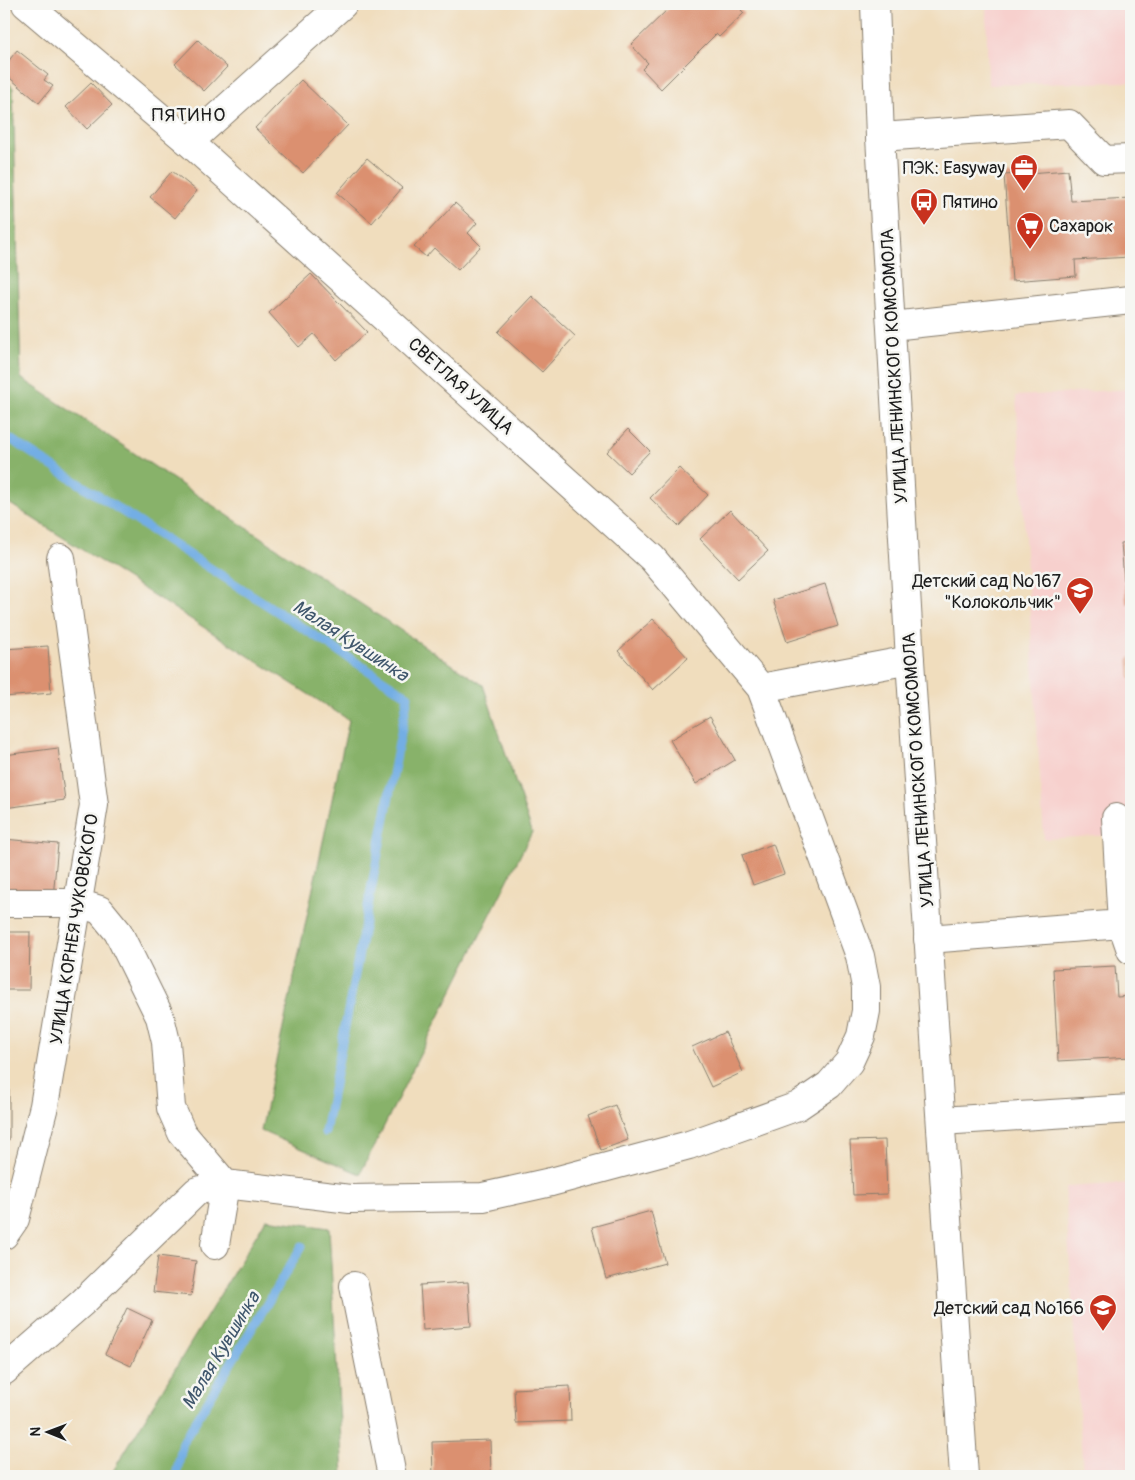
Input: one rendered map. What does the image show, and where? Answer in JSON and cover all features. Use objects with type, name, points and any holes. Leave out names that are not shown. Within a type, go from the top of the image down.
[{"type":"street","name":"СВЕТЛАЯ УЛИЦА","points":[[26,4],[190,142],[652,558],[761,688],[860,956],[866,987],[866,1011],[861,1036],[849,1062],[828,1086],[798,1106],[689,1145],[551,1182],[483,1197],[350,1199],[224,1184]]},
{"type":"street","points":[[190,142],[343,4]]},
{"type":"street","name":"УЛИЦА ЛЕНИНСКОГО КОМСОМОЛА","points":[[875,4],[880,138],[910,660],[964,1476]]},
{"type":"street","points":[[880,138],[1069,124],[1104,160],[1131,159]]},
{"type":"street","points":[[892,326],[1131,300]]},
{"type":"street","name":"УЛИЦА КОРНЕЯ ЧУКОВСКОГО","points":[[4,1235],[15,1219],[44,1106],[94,806],[61,558]]},
{"type":"street","points":[[761,688],[910,660]]},
{"type":"street","points":[[1116,818],[1122,924],[1131,950]]},
{"type":"street","points":[[4,903],[78,903],[100,910],[118,932],[160,1017],[166,1042],[171,1108],[182,1133],[224,1184],[215,1245]]},
{"type":"street","points":[[928,939],[1122,924]]},
{"type":"street","points":[[941,1121],[1131,1109]]},
{"type":"street","points":[[4,1371],[83,1302],[197,1191],[224,1184]]},
{"type":"street","points":[[354,1286],[392,1476]]},
{"type":"shaded area","points":[[986,4],[1131,4],[1131,82],[988,85]]},
{"type":"shaded area","name":"Детский сад №167 \"Колокольчик\"","points":[[1131,389],[1131,834],[1044,839],[1016,396]]},
{"type":"shaded area","name":"Детский сад №166","points":[[1131,1183],[1131,1476],[1083,1476],[1065,1187]]},
{"type":"green space","points":[[4,77],[13,88],[21,378],[483,685],[532,832],[360,1174],[261,1131],[349,720],[4,500]]},
{"type":"green space","points":[[266,1219],[329,1228],[343,1476],[110,1476]]},
{"type":"building","points":[[666,4],[747,4],[741,10],[744,13],[719,37],[716,34],[661,89],[642,69],[648,63],[631,45],[670,7]]},
{"type":"building","points":[[198,40],[227,67],[204,91],[175,64]]},
{"type":"building","points":[[17,50],[48,75],[44,80],[53,86],[39,103],[4,73],[4,67]]},
{"type":"building","points":[[301,80],[348,125],[303,173],[255,128]]},
{"type":"building","points":[[91,83],[112,105],[87,129],[66,107]]},
{"type":"building","points":[[367,158],[402,188],[372,223],[337,193]]},
{"type":"building","points":[[1068,170],[1071,201],[1131,198],[1131,257],[1075,260],[1076,276],[1012,281],[1004,175]]},
{"type":"building","points":[[172,171],[197,191],[175,218],[150,197]]},
{"type":"building","points":[[455,203],[477,223],[468,233],[481,246],[458,270],[434,248],[426,257],[414,247]]},
{"type":"building","points":[[311,274],[367,332],[336,360],[314,334],[299,347],[269,313]]},
{"type":"building","points":[[532,296],[575,336],[542,372],[498,332]]},
{"type":"building","points":[[628,429],[650,451],[629,473],[607,452]]},
{"type":"building","points":[[679,468],[708,495],[679,526],[650,498]]},
{"type":"building","points":[[730,510],[768,551],[738,579],[700,539]]},
{"type":"building","points":[[1131,542],[1131,603],[1126,604],[1121,543]]},
{"type":"building","points":[[825,584],[838,626],[787,642],[773,600]]},
{"type":"building","points":[[653,619],[688,658],[653,690],[618,651]]},
{"type":"building","points":[[48,646],[51,693],[4,697],[4,649]]},
{"type":"building","points":[[1131,657],[1131,679],[1130,679],[1128,658]]},
{"type":"building","points":[[710,716],[735,760],[696,784],[670,740]]},
{"type":"building","points":[[58,748],[65,800],[4,808],[4,755]]},
{"type":"building","points":[[4,839],[58,844],[52,908],[4,903]]},
{"type":"building","points":[[773,844],[784,874],[753,885],[742,855]]},
{"type":"building","points":[[4,932],[30,932],[29,990],[4,990]]},
{"type":"building","points":[[1115,966],[1117,997],[1131,996],[1131,1057],[1058,1061],[1053,969]]},
{"type":"building","points":[[725,1032],[743,1072],[711,1087],[692,1047]]},
{"type":"building","points":[[4,1085],[9,1085],[9,1140],[4,1140]]},
{"type":"building","points":[[615,1105],[628,1140],[601,1150],[588,1116]]},
{"type":"building","points":[[885,1140],[887,1194],[853,1195],[850,1141]]},
{"type":"building","points":[[651,1211],[665,1263],[606,1279],[592,1227]]},
{"type":"building","points":[[158,1256],[196,1261],[191,1296],[153,1292]]},
{"type":"building","points":[[468,1282],[471,1326],[423,1330],[420,1285]]},
{"type":"building","points":[[127,1308],[152,1320],[131,1366],[105,1354]]},
{"type":"building","points":[[570,1386],[571,1421],[516,1423],[514,1389]]},
{"type":"building","points":[[490,1440],[491,1476],[433,1476],[432,1442]]},
{"type":"waterway","name":"Малая Кувшинка","points":[[4,435],[408,696],[325,1132]]},
{"type":"waterway","name":"Малая Кувшинка","points":[[176,1476],[183,1442],[302,1246]]},
{"type":"place","name":"ПЭК: Easyway","points":[[1024,192]]},
{"type":"place","name":"Пятино","points":[[924,226]]},
{"type":"place","name":"Сахарок","points":[[1030,250]]},
{"type":"place","name":"Детский сад №167 \"Колокольчик\"","points":[[1080,615]]},
{"type":"place","name":"Детский сад №166","points":[[1103,1332]]},
{"type":"district","name":"ПЯТИНО","points":[[189,114]]}]
